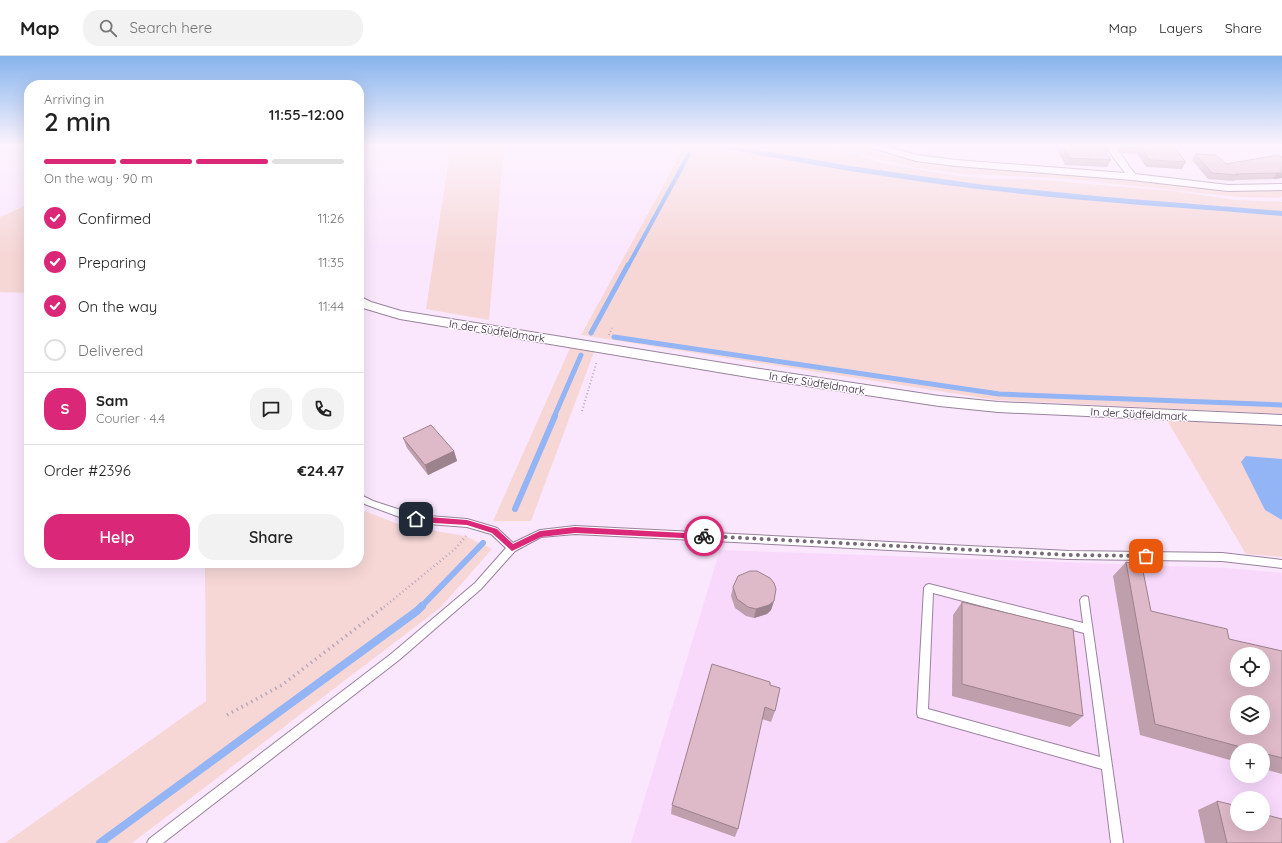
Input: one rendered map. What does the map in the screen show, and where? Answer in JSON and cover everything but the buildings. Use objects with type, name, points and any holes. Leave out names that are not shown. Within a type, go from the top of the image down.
[{"type":"street","points":[[1173,182],[1228,188],[1282,187]]},
{"type":"street","name":"In der Südfeldmark","points":[[364,303],[400,315],[931,400],[1006,408],[1282,420]]},
{"type":"lane","points":[[364,500],[416,519],[467,523],[494,531],[512,548]]},
{"type":"lane","points":[[153,843],[395,657],[478,586],[512,548],[540,534],[575,530],[1069,555],[1222,558],[1282,564]]},
{"type":"lane","points":[[1088,629],[929,588],[922,713],[1107,765]]},
{"type":"lane","points":[[1085,600],[1117,843]]},
{"type":"path","points":[[582,411],[597,359],[612,328]]},
{"type":"path","points":[[227,715],[282,685],[346,636],[455,549],[475,525]]},
{"type":"shaded area","points":[[445,182],[501,182],[489,320],[426,309]]},
{"type":"shaded area","points":[[666,182],[1061,182],[1173,191],[1235,200],[1282,202],[1282,414],[996,400],[581,335]]},
{"type":"shaded area","points":[[1095,182],[1150,182],[1230,191],[1282,190],[1282,197],[1278,198],[1239,197]]},
{"type":"shaded area","points":[[24,206],[24,293],[0,292],[0,217]]},
{"type":"shaded area","points":[[570,348],[594,352],[531,521],[493,521]]},
{"type":"shaded area","points":[[1167,420],[1282,425],[1282,459],[1246,456],[1265,510],[1282,520],[1282,557],[1246,554]]},
{"type":"shaded area","points":[[364,511],[401,525],[465,536],[492,549],[441,607],[132,843],[5,843],[206,701],[205,568],[364,568]]},
{"type":"shaded area","points":[[720,550],[1227,568],[1282,573],[1282,843],[631,843]]},
{"type":"water","points":[[922,182],[962,182],[1106,197],[1282,211],[1282,216],[1040,196]]},
{"type":"water","points":[[1246,456],[1282,459],[1282,520],[1265,510],[1241,462]]},
{"type":"waterway","points":[[628,266],[674,182]]},
{"type":"waterway","points":[[591,333],[628,265]]},
{"type":"waterway","points":[[614,337],[999,394],[1282,405]]},
{"type":"waterway","points":[[554,417],[581,355]]},
{"type":"waterway","points":[[515,509],[555,416]]},
{"type":"waterway","points":[[421,607],[483,543]]},
{"type":"waterway","points":[[100,843],[421,607]]},
{"type":"way so far","points":[[704,536],[1069,555],[1146,556]]},
{"type":"route","points":[[416,519],[467,523],[494,531],[512,548],[540,534],[575,530],[704,536]]}]
